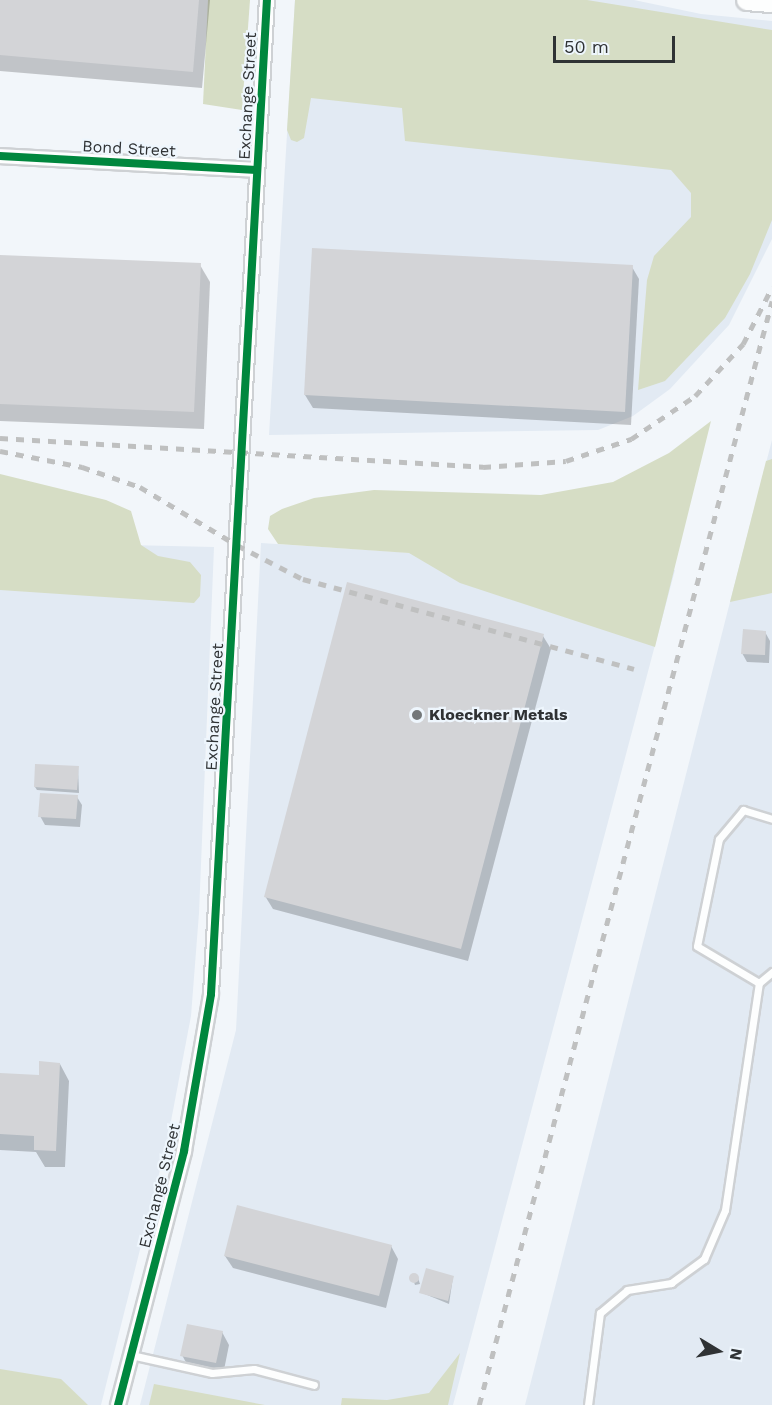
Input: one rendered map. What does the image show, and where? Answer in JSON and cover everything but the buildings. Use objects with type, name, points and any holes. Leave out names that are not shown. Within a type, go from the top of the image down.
[{"type":"street","name":"Exchange Street","points":[[118,1405],[184,1151],[211,994],[267,0]]},
{"type":"street","points":[[747,0],[772,2]]},
{"type":"street","name":"Bond Street","points":[[0,156],[257,170]]},
{"type":"lane","points":[[759,983],[697,946],[719,839],[743,810],[772,819]]},
{"type":"lane","points":[[588,1405],[600,1313],[627,1290],[671,1283],[704,1259],[726,1209],[759,983],[772,972]]},
{"type":"lane","points":[[130,1355],[212,1373],[254,1370],[314,1385]]},
{"type":"shaded area","points":[[295,0],[634,0],[701,14],[772,21],[772,239],[729,325],[670,389],[633,416],[598,430],[269,435]]},
{"type":"shaded area","points":[[772,440],[772,1405],[525,1405],[730,602]]},
{"type":"shaded area","points":[[0,542],[214,547],[199,913],[191,1016],[167,1142],[101,1405],[0,1405]]},
{"type":"shaded area","points":[[261,543],[675,570],[453,1405],[140,1405],[236,1030]]},
{"type":"green space","points":[[208,0],[250,0],[242,110],[203,104]]},
{"type":"green space","points":[[295,0],[587,0],[772,30],[772,220],[750,274],[725,318],[665,381],[638,390],[647,280],[654,256],[691,217],[691,193],[671,170],[405,141],[402,108],[311,98],[304,138],[297,142],[291,140],[287,130]]},
{"type":"green space","points":[[711,421],[655,647],[460,583],[409,553],[278,544],[268,529],[270,516],[282,509],[314,498],[374,490],[541,495],[613,482],[669,453]]},
{"type":"green space","points":[[772,459],[772,593],[730,602],[766,461]]},
{"type":"green space","points":[[0,474],[106,500],[131,511],[141,545],[158,556],[190,562],[201,575],[200,596],[194,603],[0,590]]},
{"type":"green space","points":[[460,1353],[448,1405],[341,1405],[342,1398],[387,1400],[429,1393]]},
{"type":"green space","points":[[0,1369],[61,1379],[88,1405],[0,1405]]},
{"type":"green space","points":[[154,1384],[265,1405],[149,1405]]},
{"type":"railway","points":[[0,438],[483,467],[566,461],[631,439],[695,396],[743,344],[772,287]]},
{"type":"railway","points":[[479,1405],[772,301]]},
{"type":"railway","points":[[0,451],[82,467],[140,487],[237,545],[303,579],[634,669]]},
{"type":"cycle path","points":[[118,1405],[184,1151],[211,994],[267,0]]},
{"type":"cycle path","points":[[0,156],[257,170]]},
{"type":"place","name":"Kloeckner Metals","points":[[417,715]]}]
